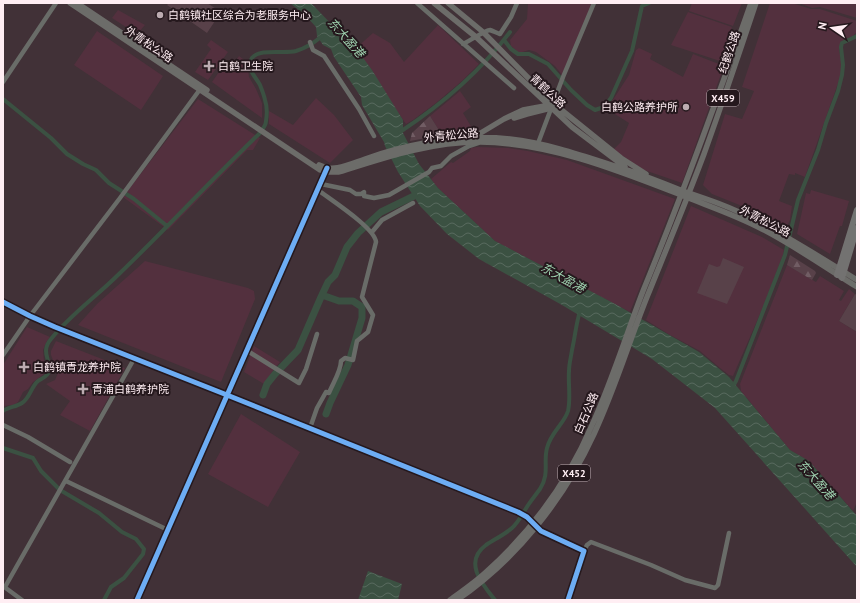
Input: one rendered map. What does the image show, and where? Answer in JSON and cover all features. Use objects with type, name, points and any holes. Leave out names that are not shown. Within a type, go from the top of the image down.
[{"type":"highway","points":[[840,274],[857,210]]},
{"type":"highway","points":[[840,274],[857,228]]},
{"type":"main road","name":"外青松公路","points":[[70,3],[201,88]]},
{"type":"main road","name":"外青松公路","points":[[77,3],[315,167],[339,172],[381,156],[417,146],[451,139],[510,139],[538,146],[655,182]]},
{"type":"main road","name":"青鹤公路","points":[[434,3],[476,37],[551,106],[655,182]]},
{"type":"main road","name":"青鹤公路","points":[[448,3],[483,32],[506,54],[572,128],[598,148],[635,172]]},
{"type":"main road","name":"纪鹤公路","points":[[685,194],[750,3]]},
{"type":"main road","name":"纪鹤公路","points":[[685,194],[706,147],[756,3]]},
{"type":"main road","points":[[480,140],[509,120],[551,106]]},
{"type":"main road","points":[[471,140],[504,119],[524,110],[551,106]]},
{"type":"main road","name":"外青松公路","points":[[538,146],[573,152],[635,172],[685,194],[738,211],[799,247],[857,287]]},
{"type":"main road","name":"白石公路","points":[[457,600],[504,561],[535,525],[569,481],[583,458],[603,413],[625,347],[685,194]]},
{"type":"main road","name":"外青松公路","points":[[840,274],[857,280]]},
{"type":"main road","name":"白石公路","points":[[450,600],[473,586]]},
{"type":"street","points":[[3,82],[56,3]]},
{"type":"street","points":[[417,3],[514,88]]},
{"type":"street","points":[[463,44],[483,32],[490,30],[500,34],[511,17],[517,3]]},
{"type":"street","points":[[538,146],[551,106],[594,3]]},
{"type":"street","points":[[310,42],[313,50],[324,56],[359,109],[374,136]]},
{"type":"street","points":[[3,355],[30,316],[126,191],[201,88]]},
{"type":"street","points":[[321,184],[350,190],[356,194],[361,194],[364,192],[364,196],[374,198],[388,196],[428,172],[432,168],[441,166],[451,156],[480,140]]},
{"type":"street","points":[[137,600],[246,350],[327,170]]},
{"type":"street","points":[[310,428],[322,397],[326,392],[329,393],[341,366],[341,361],[345,358],[353,360],[357,341],[368,332],[373,315],[362,297],[376,242],[376,238],[362,223],[318,190]]},
{"type":"street","points":[[370,231],[382,220],[413,203]]},
{"type":"street","points":[[3,302],[66,332],[518,512],[527,517],[541,531],[584,552]]},
{"type":"street","points":[[246,350],[299,383],[317,334]]},
{"type":"street","points":[[22,600],[4,587],[134,359]]},
{"type":"street","points":[[3,425],[28,437],[70,462]]},
{"type":"street","points":[[65,482],[168,530]]},
{"type":"street","points":[[568,600],[587,544],[591,542],[685,580],[713,588],[717,587],[729,533]]},
{"type":"shaded area","points":[[528,3],[593,3],[562,75],[555,66],[536,52],[529,50],[519,53],[511,46],[510,40],[527,19]]},
{"type":"shaded area","points":[[692,3],[742,3],[733,26],[689,11]]},
{"type":"shaded area","points":[[770,3],[792,3],[811,9],[820,9],[857,21],[857,32],[853,36],[841,42],[839,49],[842,64],[841,75],[805,177],[795,173],[795,175],[789,174],[779,201],[792,206],[790,220],[786,228],[742,206],[712,194],[703,185],[725,114],[742,119],[754,91],[742,87]]},
{"type":"shaded area","points":[[799,3],[857,3],[857,18],[820,7],[812,8]]},
{"type":"shaded area","points":[[118,10],[145,25],[137,34],[112,18]]},
{"type":"shaded area","points":[[688,12],[732,27],[720,61],[671,45]]},
{"type":"shaded area","points":[[438,25],[479,64],[436,103],[406,124],[386,95],[372,70],[355,49],[373,33],[390,43],[404,62]]},
{"type":"shaded area","points":[[97,31],[163,76],[141,110],[74,65]]},
{"type":"shaded area","name":"白鹤卫生院","points":[[211,40],[228,52],[208,80],[195,72],[211,49],[207,45]]},
{"type":"shaded area","points":[[639,48],[652,54],[650,59],[683,77],[693,54],[724,66],[682,183],[644,170],[613,150],[621,142],[629,123],[607,109],[629,75],[636,50]]},
{"type":"shaded area","points":[[239,56],[247,62],[249,77],[262,103],[262,118],[212,82],[226,62],[232,66]]},
{"type":"shaded area","points":[[460,91],[471,107],[463,113],[475,133],[442,135],[430,116]]},
{"type":"shaded area","points":[[316,98],[334,115],[353,140],[330,163],[269,124],[269,111],[293,125]]},
{"type":"shaded area","points":[[198,99],[260,138],[253,150],[247,150],[168,230],[123,197]]},
{"type":"shaded area","points":[[471,148],[508,148],[567,160],[675,199],[630,312],[495,241],[438,188],[431,179],[451,162],[453,163],[470,151]]},
{"type":"shaded area","points":[[811,190],[849,201],[842,226],[840,226],[830,254],[797,234],[806,193],[810,194]]},
{"type":"shaded area","points":[[691,206],[762,237],[784,250],[764,305],[733,376],[729,375],[700,351],[646,320]]},
{"type":"shaded area","points":[[145,261],[248,288],[254,291],[255,299],[221,382],[78,325],[97,304]]},
{"type":"shaded area","points":[[787,265],[816,282],[820,276],[844,291],[839,300],[841,301],[849,289],[855,294],[839,321],[857,332],[857,502],[853,511],[809,461],[790,450],[741,391],[740,384]]},
{"type":"shaded area","name":"白鹤镇青龙养护院","points":[[27,327],[50,337],[43,350],[45,372],[23,392],[18,402],[14,405],[3,406],[3,365]]},
{"type":"shaded area","name":"青浦白鹤养护院","points":[[56,341],[125,368],[90,431],[60,415],[70,401],[46,384],[55,380],[58,373],[51,355],[51,351]]},
{"type":"shaded area","points":[[254,346],[280,362],[264,384],[244,372]]},
{"type":"shaded area","points":[[241,414],[300,452],[268,507],[208,474]]},
{"type":"green space","points":[[169,3],[207,3],[221,12],[207,33],[167,5]]},
{"type":"green space","points":[[430,116],[442,135],[410,141],[412,133]]},
{"type":"green space","points":[[790,255],[815,271],[816,273],[812,280],[787,265]]},
{"type":"green space","points":[[723,258],[744,267],[727,304],[697,293],[709,264],[717,267],[720,266]]},
{"type":"green space","points":[[855,294],[857,295],[857,332],[839,321]]},
{"type":"water","name":"东大盈港","points":[[290,3],[311,3],[361,55],[403,120],[403,133],[419,164],[438,188],[495,241],[617,305],[699,352],[729,377],[790,450],[809,461],[857,516],[857,567],[715,408],[652,359],[562,305],[479,259],[447,234],[420,206],[398,172],[384,142],[362,105],[361,97],[334,57],[331,49],[323,45],[317,36],[316,27],[306,16]]},
{"type":"water","points":[[368,571],[402,584],[398,600],[358,600]]},
{"type":"waterway","points":[[504,40],[511,49],[518,54],[529,54],[548,64],[571,90],[587,105],[595,110],[604,107],[611,98],[632,51],[642,6],[649,3]]},
{"type":"waterway","points":[[400,132],[430,111],[459,87],[486,61],[510,32]]},
{"type":"waterway","points":[[3,411],[25,401],[36,383],[47,375],[49,367],[46,348],[58,330],[137,257],[263,129],[266,123],[266,105],[264,94],[250,69],[250,62],[252,58],[255,55],[266,52],[296,51],[310,45],[322,36]]},
{"type":"waterway","points":[[732,388],[785,255],[798,200],[818,150],[838,91],[843,65],[842,43],[857,36]]},
{"type":"waterway","points":[[3,99],[51,138],[67,154],[96,170],[109,183],[134,199],[167,226]]},
{"type":"waterway","points":[[263,395],[267,384],[298,350],[328,282],[335,275],[347,247],[358,233],[381,212],[414,196]]},
{"type":"waterway","points":[[322,295],[339,301],[353,301],[362,307],[362,318],[348,365],[326,414]]},
{"type":"waterway","points":[[495,600],[480,580],[475,566],[476,559],[479,552],[486,545],[506,533],[515,525],[543,483],[546,473],[546,453],[549,442],[564,420],[568,411],[569,366],[580,311]]},
{"type":"waterway","points":[[3,448],[33,458],[41,471],[60,490],[99,513],[122,532],[136,539],[144,549],[143,554],[124,578],[111,587],[104,600]]},
{"type":"cycle path","points":[[137,600],[327,168]]},
{"type":"cycle path","points":[[3,302],[55,327],[518,512],[527,517],[541,531],[584,551],[568,600]]},
{"type":"place","name":"白鹤镇社区综合为老服务中心","points":[[160,15]]},
{"type":"place","name":"白鹤卫生院","points":[[209,66]]},
{"type":"place","name":"白鹤公路养护所","points":[[686,107]]},
{"type":"place","name":"白鹤镇青龙养护院","points":[[24,367]]},
{"type":"place","name":"青浦白鹤养护院","points":[[83,389]]}]
